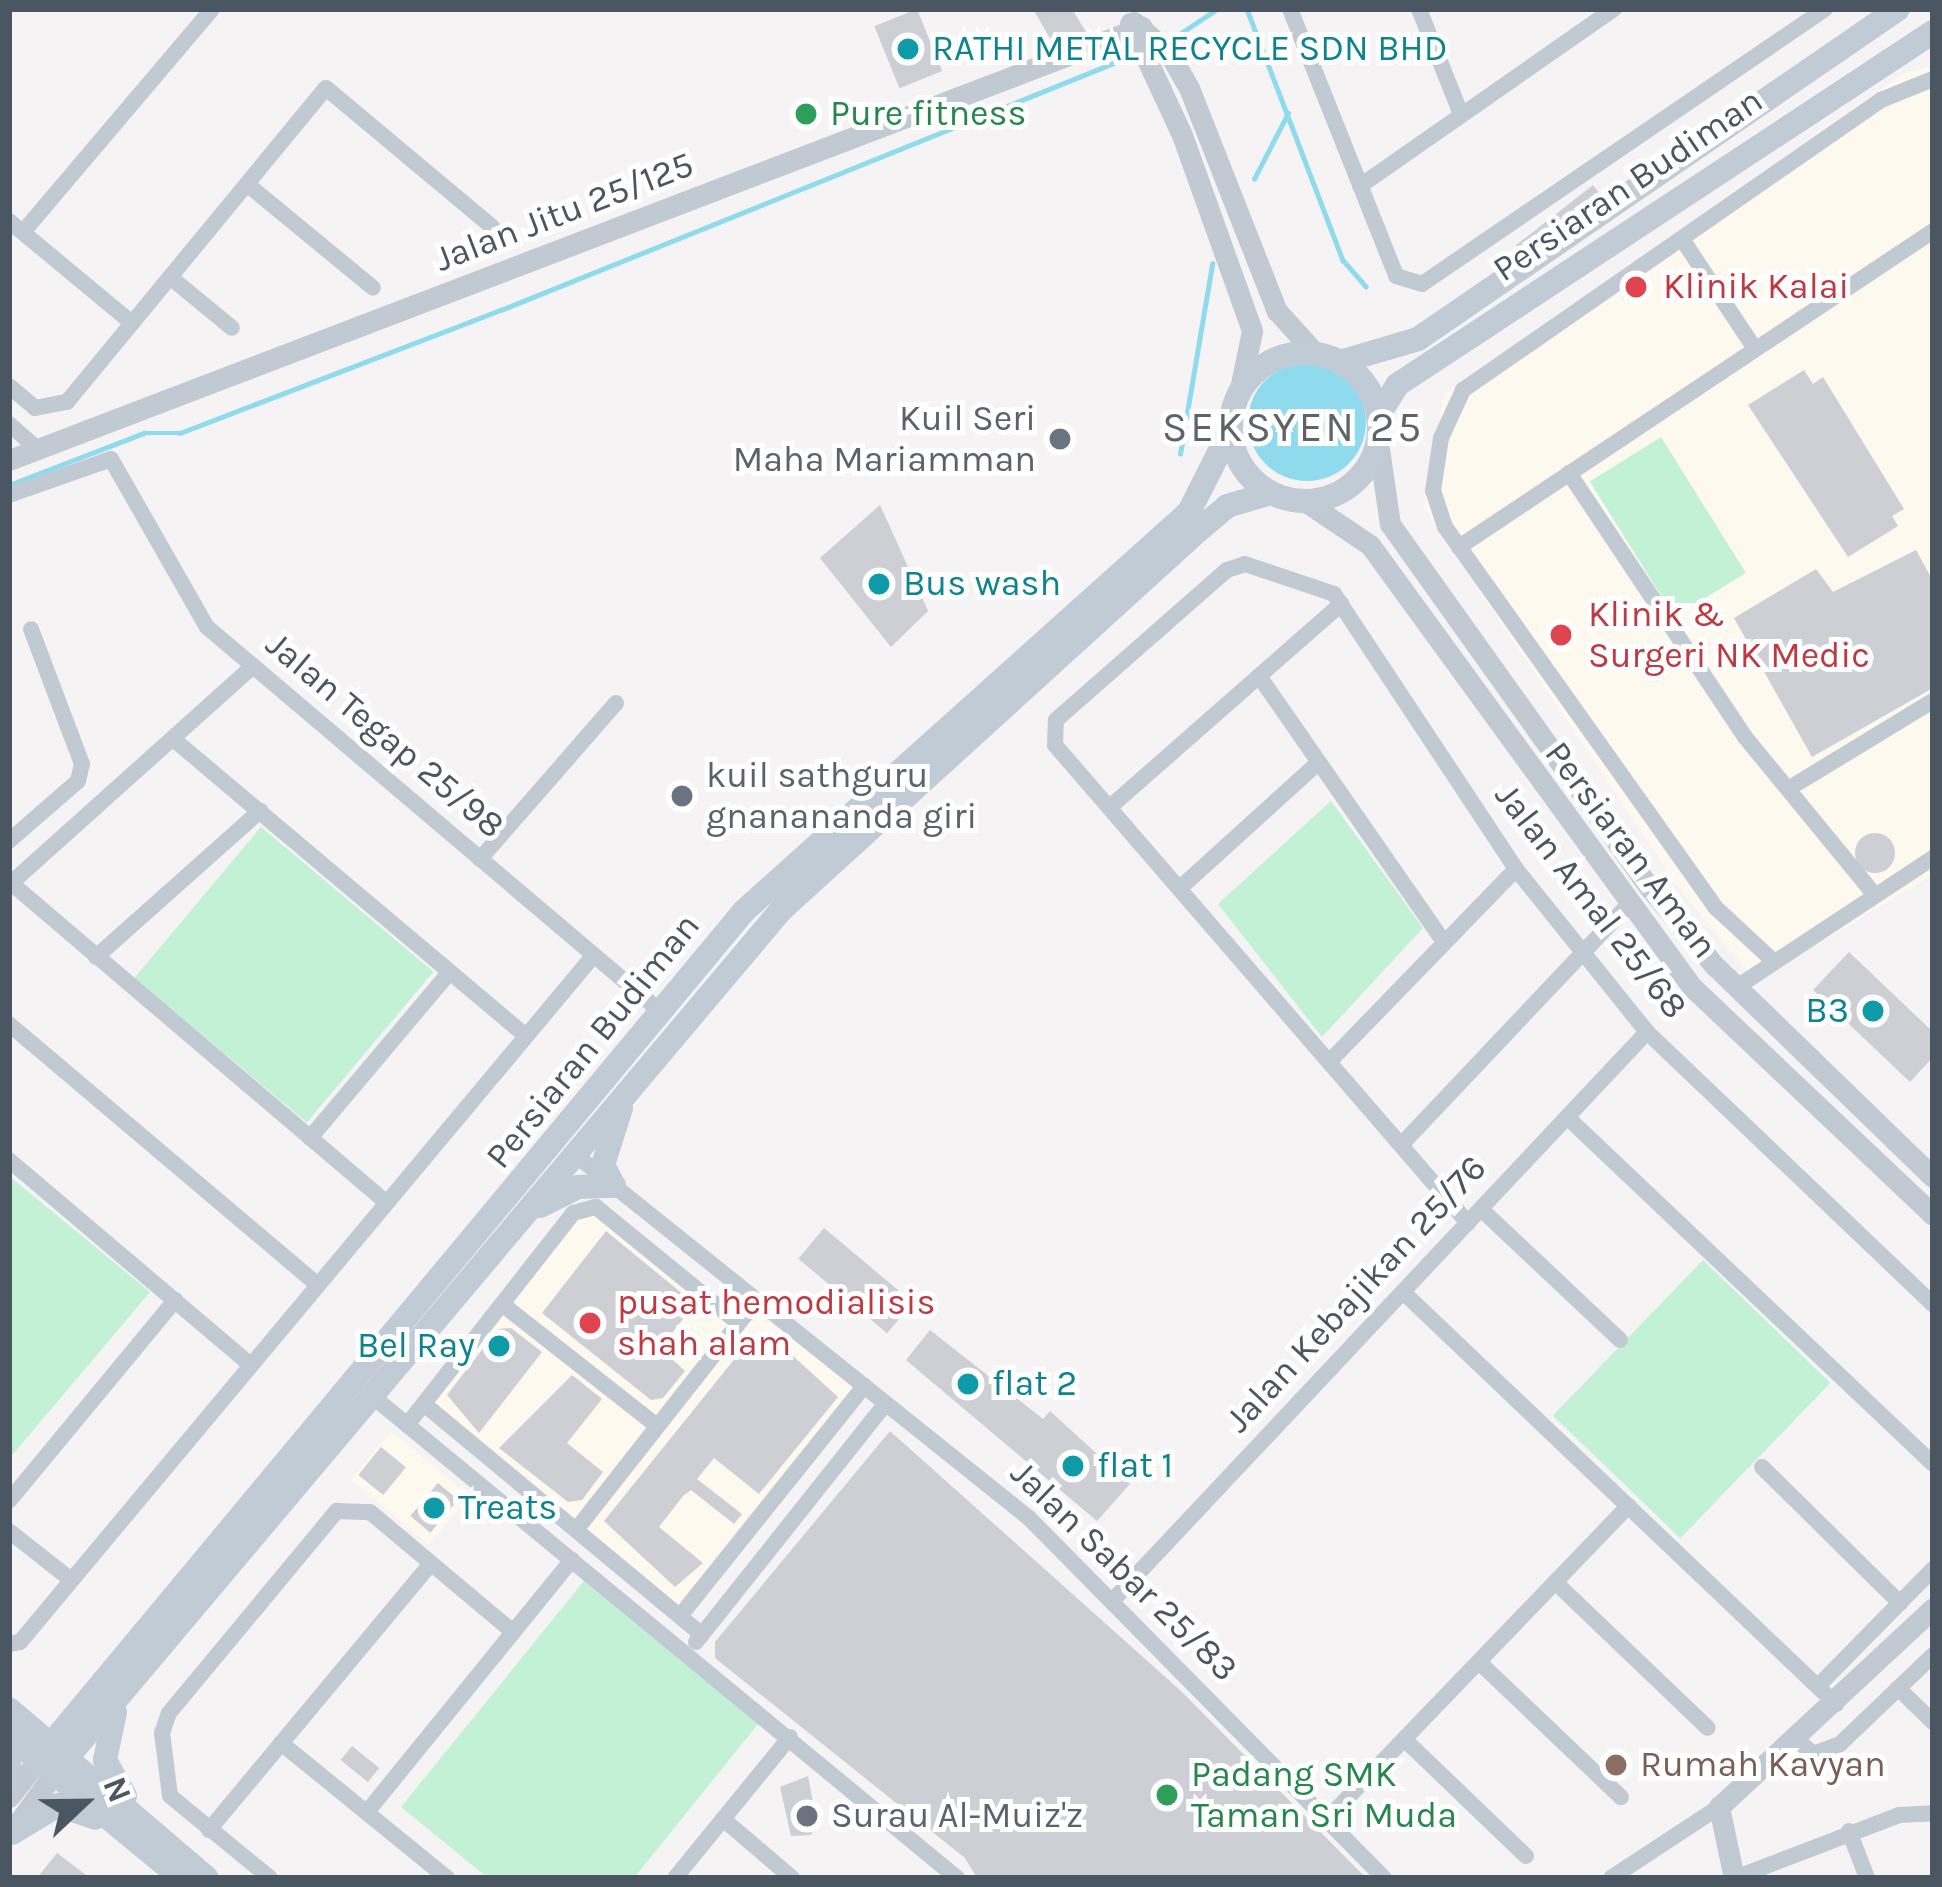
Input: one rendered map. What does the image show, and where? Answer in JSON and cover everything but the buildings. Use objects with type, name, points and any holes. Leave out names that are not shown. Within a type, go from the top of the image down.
[{"type":"main road","name":"Persiaran Budiman","points":[[1328,358],[1418,339],[1898,9]]},
{"type":"main road","name":"Persiaran Budiman","points":[[1378,416],[1397,385],[1933,32]]},
{"type":"main road","points":[[1328,358],[1378,416],[1378,442],[1352,485],[1306,502],[1271,493],[1242,466],[1231,429],[1239,394],[1271,361],[1328,358]]},
{"type":"main road","name":"Persiaran Budiman","points":[[54,1758],[94,1694],[254,1498],[486,1231],[744,911],[1189,512],[1231,429]]},
{"type":"main road","name":"Persiaran Budiman","points":[[54,1758],[123,1693],[376,1400],[573,1153],[781,910],[1227,506],[1271,493]]},
{"type":"main road","points":[[660,1011],[683,1004],[781,910]]},
{"type":"main road","points":[[517,1225],[552,1196],[614,1186],[605,1150],[631,1083]]},
{"type":"main road","points":[[486,1231],[559,1154],[573,1153]]},
{"type":"main road","points":[[254,1498],[260,1517],[279,1510]]},
{"type":"main road","points":[[123,1693],[105,1760],[142,1832],[181,1878]]},
{"type":"main road","points":[[9,1709],[48,1714],[94,1694]]},
{"type":"main road","points":[[9,1709],[54,1758],[142,1832],[207,1878]]},
{"type":"main road","points":[[9,1736],[54,1758]]},
{"type":"main road","points":[[9,1746],[9,1783]]},
{"type":"main road","points":[[10,1834],[69,1804],[142,1832]]},
{"type":"street","points":[[132,323],[16,227],[212,9]]},
{"type":"street","points":[[1290,9],[1396,276],[1408,284],[1422,284],[1825,9]]},
{"type":"street","points":[[1419,9],[1461,114]]},
{"type":"street","points":[[1360,186],[1592,16],[1614,9]]},
{"type":"street","points":[[1130,22],[1189,88],[1277,311],[1328,358]]},
{"type":"street","points":[[1130,22],[1183,135],[1252,331],[1239,394]]},
{"type":"street","name":"Jalan Jitu 25/125","points":[[9,460],[1130,22]]},
{"type":"street","points":[[1770,958],[1716,908],[1459,547],[1433,491],[1450,404],[1881,100],[1933,79]]},
{"type":"street","points":[[12,396],[35,408],[67,402],[326,88],[492,227]]},
{"type":"street","points":[[247,184],[373,288]]},
{"type":"street","points":[[1459,547],[1933,231]]},
{"type":"street","points":[[1684,242],[1755,349]]},
{"type":"street","points":[[170,277],[232,328]]},
{"type":"street","points":[[9,424],[38,448]]},
{"type":"street","name":"Persiaran Aman","points":[[1378,442],[1390,524],[1650,888],[1737,987],[1933,1177]]},
{"type":"street","name":"Jalan Tegap 25/98","points":[[9,495],[99,460],[120,467],[207,627],[660,1011]]},
{"type":"street","points":[[1569,473],[1789,789],[1874,895]]},
{"type":"street","name":"Persiaran Aman","points":[[1306,502],[1370,545],[1626,908],[1692,988],[1933,1216]]},
{"type":"street","points":[[1110,807],[1340,604],[1318,583],[1245,564],[1227,570],[1055,720],[1055,745],[1401,1145],[1474,1216],[1619,1340]]},
{"type":"street","name":"Jalan Amal 25/68","points":[[1340,604],[1516,868],[1647,1032],[1933,1304]]},
{"type":"street","points":[[9,841],[78,781],[82,764],[31,629]]},
{"type":"street","points":[[253,666],[178,743],[10,884],[385,1202]]},
{"type":"street","points":[[1258,676],[1444,942]]},
{"type":"street","points":[[1789,789],[1933,701]]},
{"type":"street","points":[[480,859],[616,703]]},
{"type":"street","points":[[178,743],[526,1036]]},
{"type":"street","points":[[1180,888],[1318,763]]},
{"type":"street","points":[[97,957],[260,812]]},
{"type":"street","points":[[1737,987],[1770,958],[1933,858]]},
{"type":"street","points":[[1329,1061],[1516,868]]},
{"type":"street","points":[[1401,1145],[1579,951],[1626,908]]},
{"type":"street","points":[[15,1643],[594,955]]},
{"type":"street","points":[[310,1138],[451,972]]},
{"type":"street","points":[[9,1024],[316,1283]]},
{"type":"street","name":"Jalan Kebajikan 25/76","points":[[1113,1600],[1647,1032]]},
{"type":"street","points":[[1567,1118],[1933,1464]]},
{"type":"street","name":"Jalan Sabar 25/83","points":[[573,1153],[1029,1518],[1330,1815],[1384,1878]]},
{"type":"street","points":[[9,1160],[248,1363]]},
{"type":"street","points":[[407,1425],[573,1213],[596,1207],[738,1323]]},
{"type":"street","points":[[1403,1292],[1836,1704]]},
{"type":"street","points":[[9,1501],[175,1300]]},
{"type":"street","points":[[576,1530],[756,1301]]},
{"type":"street","points":[[502,1304],[657,1426]]},
{"type":"street","points":[[680,1616],[864,1386]]},
{"type":"street","points":[[376,1400],[957,1878]]},
{"type":"street","points":[[688,1654],[886,1403]]},
{"type":"street","points":[[424,1404],[702,1635]]},
{"type":"street","points":[[1762,1467],[1900,1603]]},
{"type":"street","points":[[1330,1815],[1628,1506]]},
{"type":"street","points":[[270,1878],[170,1796],[162,1733],[246,1619],[337,1511],[370,1513],[513,1632]]},
{"type":"street","points":[[9,1531],[70,1579]]},
{"type":"street","points":[[367,1813],[572,1560]]},
{"type":"street","points":[[209,1830],[430,1564]]},
{"type":"street","points":[[1818,1686],[1933,1569]]},
{"type":"street","points":[[1555,1582],[1708,1728]]},
{"type":"street","points":[[1611,1878],[1719,1807],[1836,1704],[1933,1608]]},
{"type":"street","points":[[1796,1739],[1827,1751],[1933,1654]]},
{"type":"street","points":[[1479,1661],[1621,1797]]},
{"type":"street","points":[[1898,1688],[1933,1722]]},
{"type":"street","points":[[675,1878],[790,1737]]},
{"type":"street","points":[[1404,1739],[1526,1856]]},
{"type":"street","points":[[281,1743],[447,1878]]},
{"type":"street","points":[[9,1797],[54,1758]]},
{"type":"street","points":[[10,1834],[54,1758]]},
{"type":"street","points":[[1719,1807],[1735,1878],[1850,1831],[1933,1813]]},
{"type":"street","points":[[723,1819],[792,1878]]},
{"type":"street","points":[[1850,1831],[1867,1878]]},
{"type":"shaded area","points":[[1933,66],[1933,875],[1756,981],[1680,889],[1423,507],[1444,394],[1904,73]]},
{"type":"shaded area","points":[[594,1213],[737,1331],[757,1309],[857,1387],[679,1609],[430,1403],[576,1218]]},
{"type":"shaded area","points":[[391,1431],[469,1497],[429,1545],[351,1479]]},
{"type":"green space","points":[[1661,437],[1746,573],[1675,617],[1590,482]]},
{"type":"green space","points":[[1331,801],[1423,928],[1322,1037],[1218,904]]},
{"type":"green space","points":[[261,827],[433,972],[307,1123],[134,978]]},
{"type":"green space","points":[[9,1176],[150,1292],[9,1459]]},
{"type":"green space","points":[[1703,1260],[1830,1383],[1680,1538],[1553,1415]]},
{"type":"green space","points":[[584,1581],[758,1724],[634,1878],[488,1878],[401,1807]]},
{"type":"water","points":[[1307,363],[1340,373],[1356,389],[1366,422],[1356,455],[1340,471],[1307,481],[1274,471],[1258,455],[1248,422],[1258,389],[1274,373]]},
{"type":"waterway","points":[[1181,33],[1217,9]]},
{"type":"waterway","points":[[1247,9],[1343,260],[1366,286]]},
{"type":"waterway","points":[[9,485],[144,433],[180,433],[501,310],[1131,56]]},
{"type":"waterway","points":[[1254,179],[1288,113]]},
{"type":"waterway","points":[[1180,454],[1212,264]]},
{"type":"place","name":"RATHI METAL RECYCLE SDN BHD","points":[[908,49]]},
{"type":"place","name":"Pure fitness","points":[[806,114]]},
{"type":"place","name":"Klinik Kalai","points":[[1636,287]]},
{"type":"place","name":"Kuil Seri Maha Mariamman","points":[[1060,439]]},
{"type":"place","name":"Bus wash","points":[[879,584]]},
{"type":"place","name":"Klinik & Surgeri NK Medic","points":[[1561,635]]},
{"type":"place","name":"kuil sathguru gnanananda giri","points":[[682,796]]},
{"type":"place","name":"B3","points":[[1873,1011]]},
{"type":"place","name":"pusat hemodialisis shah alam","points":[[590,1323]]},
{"type":"place","name":"Bel Ray","points":[[499,1346]]},
{"type":"place","name":"flat 2","points":[[968,1384]]},
{"type":"place","name":"flat 1","points":[[1073,1466]]},
{"type":"place","name":"Treats","points":[[434,1508]]},
{"type":"place","name":"Rumah Kavyan","points":[[1616,1765]]},
{"type":"place","name":"Padang SMK Taman Sri Muda","points":[[1167,1795]]},
{"type":"place","name":"Surau Al-Muiz'z","points":[[807,1816]]},
{"type":"district","name":"SEKSYEN 25","points":[[1293,427]]}]
